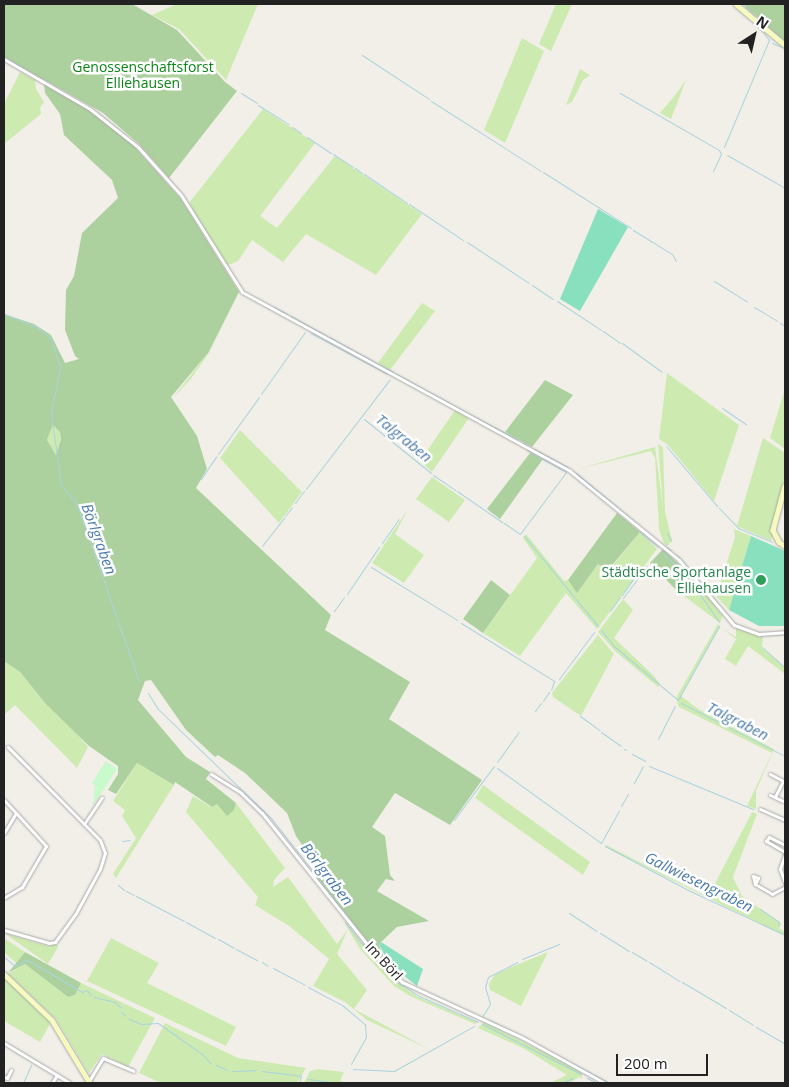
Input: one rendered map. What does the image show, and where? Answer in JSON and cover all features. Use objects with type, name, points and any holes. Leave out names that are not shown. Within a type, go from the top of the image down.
[{"type":"street","points":[[736,4],[785,45]]},
{"type":"street","points":[[4,59],[90,109],[138,147],[181,195],[242,292],[570,471],[679,560],[739,628],[764,634],[785,632]]},
{"type":"street","points":[[785,486],[773,530],[779,542],[785,546]]},
{"type":"street","points":[[4,930],[49,944],[55,942],[64,931],[105,856],[103,844],[8,746]]},
{"type":"street","name":"Im Börl","points":[[211,774],[240,793],[262,813],[378,958],[402,982],[523,1038],[606,1083]]},
{"type":"street","points":[[770,774],[784,781],[775,797]]},
{"type":"street","points":[[770,794],[783,801]]},
{"type":"street","points":[[84,824],[102,797]]},
{"type":"street","points":[[4,800],[46,846],[22,887],[4,898]]},
{"type":"street","points":[[760,809],[785,820]]},
{"type":"street","points":[[4,833],[16,813]]},
{"type":"street","points":[[785,845],[769,837],[766,841],[785,854],[780,869],[785,883]]},
{"type":"street","points":[[755,884],[775,894],[785,887]]},
{"type":"street","points":[[4,974],[56,1024],[89,1082]]},
{"type":"street","points":[[4,1043],[70,1083]]},
{"type":"street","points":[[89,1082],[103,1058],[133,1071]]},
{"type":"street","points":[[4,1077],[7,1078],[11,1070]]},
{"type":"street","points":[[52,1083],[57,1075]]},
{"type":"green space","name":"Genossenschaftsforst Elliehausen","points":[[4,4],[132,4],[177,30],[225,82],[237,91],[169,178],[139,144],[103,113],[4,57]]},
{"type":"green space","points":[[177,4],[258,4],[226,80],[179,29],[152,15]]},
{"type":"green space","points":[[556,4],[572,4],[551,51],[539,44]]},
{"type":"green space","points":[[745,4],[785,4],[785,42],[744,5]]},
{"type":"green space","points":[[522,38],[544,51],[505,143],[484,130]]},
{"type":"green space","points":[[580,69],[590,75],[583,80],[572,102],[566,105]]},
{"type":"green space","points":[[20,72],[35,80],[36,89],[44,102],[40,108],[41,114],[4,144],[4,104]]},
{"type":"green space","points":[[686,80],[671,119],[660,113],[676,94]]},
{"type":"green space","points":[[44,84],[90,110],[133,145],[181,199],[239,292],[208,353],[171,397],[197,436],[207,469],[196,488],[331,615],[325,630],[410,682],[389,719],[482,780],[450,825],[395,793],[372,827],[385,836],[390,875],[395,881],[386,879],[377,891],[429,921],[397,927],[379,944],[387,966],[316,877],[321,873],[296,836],[287,813],[245,773],[218,755],[215,757],[186,730],[151,680],[145,681],[138,700],[186,757],[210,772],[206,779],[236,803],[234,810],[227,816],[217,804],[212,807],[175,782],[174,785],[137,763],[116,794],[108,790],[118,774],[118,766],[89,746],[45,703],[20,672],[4,661],[4,314],[34,324],[51,335],[65,363],[79,359],[75,356],[65,330],[66,290],[74,276],[82,233],[118,198],[112,180],[64,135],[60,114],[45,93]],"holes":[[[53,425],[60,432],[61,439],[56,455],[47,440]]]},
{"type":"green space","points":[[263,109],[315,143],[260,216],[277,228],[335,156],[422,214],[376,275],[306,234],[283,262],[252,240],[238,261],[226,266],[189,203]]},
{"type":"green space","points":[[598,209],[628,227],[580,311],[560,299]]},
{"type":"green space","points":[[239,292],[209,353],[190,380],[172,399],[208,353]]},
{"type":"green space","points":[[422,303],[435,311],[390,370],[378,363]]},
{"type":"green space","points":[[667,373],[739,425],[714,501],[667,444],[659,439]]},
{"type":"green space","points":[[545,380],[573,395],[532,447],[505,432]]},
{"type":"green space","points":[[785,389],[785,449],[770,438]]},
{"type":"green space","points":[[455,410],[469,418],[432,472],[420,461]]},
{"type":"green space","points":[[53,425],[60,432],[61,439],[56,455],[47,440]]},
{"type":"green space","points":[[240,430],[302,492],[279,523],[220,458]]},
{"type":"green space","points":[[763,438],[785,453],[785,482],[771,541],[737,526]]},
{"type":"green space","points":[[658,444],[663,447],[665,512],[672,540],[668,546],[664,544],[659,529],[655,458],[651,451],[578,469],[655,447],[663,507]]},
{"type":"green space","points":[[530,453],[543,459],[500,519],[487,509]]},
{"type":"green space","points":[[432,477],[465,500],[449,522],[416,499]]},
{"type":"green space","points":[[408,509],[395,534],[424,555],[404,583],[372,563]]},
{"type":"green space","points":[[617,513],[640,532],[608,570],[598,564],[577,593],[568,580]]},
{"type":"green space","points":[[734,529],[751,536],[729,610],[716,596],[735,537]]},
{"type":"green space","points":[[640,532],[657,549],[597,629],[566,593],[520,656],[483,633],[537,558],[523,538],[526,534],[564,581],[568,580],[577,592],[598,564],[609,570]]},
{"type":"green space","name":"Städtische Sportanlage Elliehausen","points":[[751,536],[785,551],[785,626],[759,626],[729,610]]},
{"type":"green space","points":[[663,549],[692,577],[676,590],[650,563]]},
{"type":"green space","points":[[692,577],[723,616],[720,623],[676,590]]},
{"type":"green space","points":[[491,580],[510,595],[483,633],[463,619]]},
{"type":"green space","points":[[623,599],[633,610],[614,638],[654,676],[660,684],[658,687],[615,651],[598,632]]},
{"type":"green space","points":[[718,624],[720,627],[681,696],[698,709],[774,749],[756,791],[756,809],[747,806],[772,753],[679,707],[676,698]]},
{"type":"green space","points":[[736,628],[763,635],[762,648],[785,667],[785,674],[748,646],[736,666],[725,659],[736,639],[723,629],[736,637]]},
{"type":"green space","points":[[598,635],[614,654],[581,716],[553,697],[552,693]]},
{"type":"green space","points":[[4,661],[20,672],[45,703],[62,716],[88,747],[77,768],[15,705],[4,715]]},
{"type":"green space","points":[[106,761],[117,769],[93,806],[95,786],[92,783]]},
{"type":"green space","points":[[137,763],[174,785],[116,878],[113,874],[136,838],[122,816],[125,810],[113,801]]},
{"type":"green space","points":[[483,785],[590,862],[583,875],[475,798]]},
{"type":"green space","points":[[193,796],[211,807],[216,804],[234,810],[236,803],[285,868],[274,880],[273,887],[288,877],[337,944],[348,929],[337,954],[367,990],[354,1009],[431,1050],[367,1020],[345,1002],[313,986],[329,959],[289,926],[255,905],[258,897],[186,812]]},
{"type":"green space","points":[[752,812],[757,814],[733,877],[742,896],[781,923],[779,928],[785,932],[785,936],[605,847],[606,845],[708,897]]},
{"type":"green space","points":[[343,920],[373,958],[398,983],[418,997],[477,1022],[475,1024],[410,996],[394,986],[360,949]]},
{"type":"green space","points":[[4,933],[47,946],[57,944],[58,947],[48,964]]},
{"type":"green space","points":[[4,938],[25,952],[16,963],[4,952]]},
{"type":"green space","points":[[111,938],[159,963],[147,983],[236,1027],[226,1046],[87,981]]},
{"type":"green space","points":[[381,942],[423,969],[417,986],[389,964],[379,944]]},
{"type":"green space","points":[[25,952],[81,983],[75,995],[68,997],[25,964],[8,973]]},
{"type":"green space","points":[[548,952],[521,1006],[490,990],[489,984],[495,974]]},
{"type":"green space","points":[[25,964],[68,997],[75,995],[81,983],[155,1018],[128,1067],[102,1054],[89,1073],[56,1019],[8,974]]},
{"type":"green space","points":[[4,977],[51,1022],[40,1042],[4,1021]]},
{"type":"green space","points":[[484,1022],[581,1071],[582,1079],[579,1077],[570,1083],[550,1083],[567,1075],[523,1048],[478,1028]]},
{"type":"green space","points":[[165,1023],[238,1058],[306,1068],[297,1083],[161,1083],[139,1073]]},
{"type":"green space","points":[[318,1069],[344,1072],[340,1081],[352,1083],[304,1083],[310,1071]]},
{"type":"waterway","points":[[745,6],[760,22]]},
{"type":"waterway","points":[[724,147],[769,40],[757,25]]},
{"type":"waterway","points":[[772,43],[785,48]]},
{"type":"waterway","points":[[362,55],[429,99]]},
{"type":"waterway","points":[[9,60],[48,83]]},
{"type":"waterway","points":[[241,93],[257,103]]},
{"type":"waterway","points":[[620,93],[719,150],[721,154],[713,171]]},
{"type":"waterway","points":[[431,101],[541,171]]},
{"type":"waterway","points":[[258,105],[288,124]]},
{"type":"waterway","points":[[88,106],[119,130]]},
{"type":"waterway","points":[[292,127],[301,133]]},
{"type":"waterway","points":[[307,137],[331,153]]},
{"type":"waterway","points":[[333,154],[353,167]]},
{"type":"waterway","points":[[727,155],[785,188]]},
{"type":"waterway","points":[[355,168],[362,173]]},
{"type":"waterway","points":[[543,172],[631,228]]},
{"type":"waterway","points":[[364,174],[407,203]]},
{"type":"waterway","points":[[409,204],[463,240]]},
{"type":"waterway","points":[[633,230],[672,254],[676,261]]},
{"type":"waterway","points":[[467,242],[529,283]]},
{"type":"waterway","points":[[714,281],[747,302]]},
{"type":"waterway","points":[[532,285],[553,299]]},
{"type":"waterway","points":[[557,301],[601,330]]},
{"type":"waterway","points":[[274,307],[287,314]]},
{"type":"waterway","points":[[754,307],[777,321]]},
{"type":"waterway","name":"Börlgraben","points":[[4,314],[36,326],[51,339],[60,367],[51,413],[61,485],[75,501],[139,682]]},
{"type":"waterway","points":[[291,316],[327,336]]},
{"type":"waterway","points":[[780,323],[785,326]]},
{"type":"waterway","points":[[603,331],[620,343]]},
{"type":"waterway","points":[[261,394],[305,332]]},
{"type":"waterway","points":[[311,333],[387,374]]},
{"type":"waterway","points":[[329,337],[362,355]]},
{"type":"waterway","points":[[622,343],[662,372]]},
{"type":"waterway","points":[[364,356],[376,363]]},
{"type":"waterway","points":[[378,364],[393,372]]},
{"type":"waterway","points":[[396,374],[451,404]]},
{"type":"waterway","points":[[306,489],[390,379]]},
{"type":"waterway","points":[[218,454],[259,397]]},
{"type":"waterway","points":[[454,406],[475,417]]},
{"type":"waterway","points":[[722,408],[746,424]]},
{"type":"waterway","points":[[477,418],[492,426]]},
{"type":"waterway","name":"Talgraben","points":[[364,419],[431,473]]},
{"type":"waterway","points":[[494,427],[518,440]]},
{"type":"waterway","points":[[523,443],[528,446]]},
{"type":"waterway","points":[[666,446],[717,506]]},
{"type":"waterway","points":[[534,449],[568,467]]},
{"type":"waterway","points":[[527,450],[539,457]]},
{"type":"waterway","points":[[201,479],[216,457]]},
{"type":"waterway","points":[[504,523],[520,534],[566,472],[541,458]]},
{"type":"waterway","points":[[576,473],[636,523]]},
{"type":"waterway","name":"Talgraben","points":[[433,475],[455,490]]},
{"type":"waterway","points":[[295,503],[304,491]]},
{"type":"waterway","name":"Talgraben","points":[[457,491],[502,522]]},
{"type":"waterway","points":[[285,516],[292,507]]},
{"type":"waterway","points":[[719,508],[738,528],[772,542]]},
{"type":"waterway","points":[[262,546],[284,518]]},
{"type":"waterway","points":[[382,543],[399,519]]},
{"type":"waterway","points":[[640,532],[658,547]]},
{"type":"waterway","points":[[667,533],[671,541]]},
{"type":"waterway","name":"Talgraben","points":[[524,536],[598,626]]},
{"type":"waterway","points":[[662,545],[671,550]]},
{"type":"waterway","points":[[347,594],[379,547]]},
{"type":"waterway","points":[[664,554],[692,583],[719,622]]},
{"type":"waterway","points":[[677,555],[716,602]]},
{"type":"waterway","points":[[623,598],[647,566]]},
{"type":"waterway","points":[[371,567],[457,620]]},
{"type":"waterway","points":[[636,576],[639,571]]},
{"type":"waterway","points":[[622,595],[633,579]]},
{"type":"waterway","points":[[334,611],[344,597]]},
{"type":"waterway","points":[[610,611],[620,597]]},
{"type":"waterway","points":[[461,623],[554,681],[551,690]]},
{"type":"waterway","name":"Talgraben","points":[[601,630],[615,647],[678,700],[719,626]]},
{"type":"waterway","points":[[559,679],[594,632]]},
{"type":"waterway","points":[[765,635],[785,634]]},
{"type":"waterway","points":[[762,647],[785,668]]},
{"type":"waterway","points":[[543,701],[549,692]]},
{"type":"waterway","name":"Börlgraben","points":[[148,693],[158,709],[271,818],[347,915]]},
{"type":"waterway","points":[[535,711],[541,703]]},
{"type":"waterway","name":"Talgraben","points":[[681,703],[785,756]]},
{"type":"waterway","points":[[658,739],[675,706]]},
{"type":"waterway","points":[[580,716],[599,730]]},
{"type":"waterway","name":"Gallwiesengraben","points":[[497,762],[519,732]]},
{"type":"waterway","points":[[601,732],[621,746]]},
{"type":"waterway","points":[[632,754],[645,761]]},
{"type":"waterway","name":"Gallwiesengraben","points":[[454,820],[494,766]]},
{"type":"waterway","points":[[634,783],[643,766]]},
{"type":"waterway","points":[[649,766],[753,809]]},
{"type":"waterway","name":"Gallwiesengraben","points":[[497,768],[601,843],[619,811]]},
{"type":"waterway","points":[[621,806],[628,794]]},
{"type":"waterway","points":[[122,841],[130,840]]},
{"type":"waterway","name":"Gallwiesengraben","points":[[605,846],[688,890],[785,935]]},
{"type":"waterway","points":[[118,885],[124,890]]},
{"type":"waterway","points":[[126,891],[134,895]]},
{"type":"waterway","points":[[136,896],[184,921]]},
{"type":"waterway","points":[[760,909],[778,921],[779,926]]},
{"type":"waterway","points":[[569,913],[597,931]]},
{"type":"waterway","points":[[186,922],[215,938]]},
{"type":"waterway","name":"Börlgraben","points":[[345,922],[373,958],[399,983],[419,996],[478,1022]]},
{"type":"waterway","points":[[600,933],[629,951]]},
{"type":"waterway","points":[[218,939],[234,948]]},
{"type":"waterway","points":[[522,959],[559,944]]},
{"type":"waterway","points":[[236,949],[257,960]]},
{"type":"waterway","points":[[632,952],[647,961]]},
{"type":"waterway","points":[[4,957],[15,966],[26,960],[33,963],[82,992],[87,990],[91,996]]},
{"type":"waterway","points":[[262,962],[268,966]]},
{"type":"waterway","points":[[482,1017],[490,1004],[485,987],[488,977],[517,962]]},
{"type":"waterway","points":[[649,962],[680,981]]},
{"type":"waterway","points":[[273,968],[305,985]]},
{"type":"waterway","points":[[682,982],[726,1008]]},
{"type":"waterway","points":[[308,987],[342,1005],[365,1024],[366,1037],[351,1064]]},
{"type":"waterway","points":[[94,997],[115,1002],[121,1008]]},
{"type":"waterway","points":[[729,1010],[753,1025]]},
{"type":"waterway","points":[[121,1012],[126,1016]]},
{"type":"waterway","points":[[129,1019],[141,1024],[158,1023],[202,1054],[211,1064]]},
{"type":"waterway","points":[[489,1020],[591,1073]]},
{"type":"waterway","name":"Börlgraben","points":[[482,1024],[581,1074]]},
{"type":"waterway","points":[[353,1069],[394,1071],[474,1026]]},
{"type":"waterway","points":[[756,1027],[785,1044]]},
{"type":"waterway","points":[[23,1083],[31,1065]]},
{"type":"waterway","points":[[216,1065],[227,1070]]},
{"type":"waterway","points":[[232,1071],[256,1070]]},
{"type":"waterway","points":[[262,1071],[301,1076],[299,1083]]},
{"type":"waterway","points":[[594,1075],[610,1083]]},
{"type":"waterway","points":[[561,1083],[573,1078]]},
{"type":"waterway","points":[[587,1078],[597,1083]]},
{"type":"waterway","points":[[308,1079],[335,1083]]},
{"type":"place","name":"Städtische Sportanlage Elliehausen","points":[[761,580]]}]
